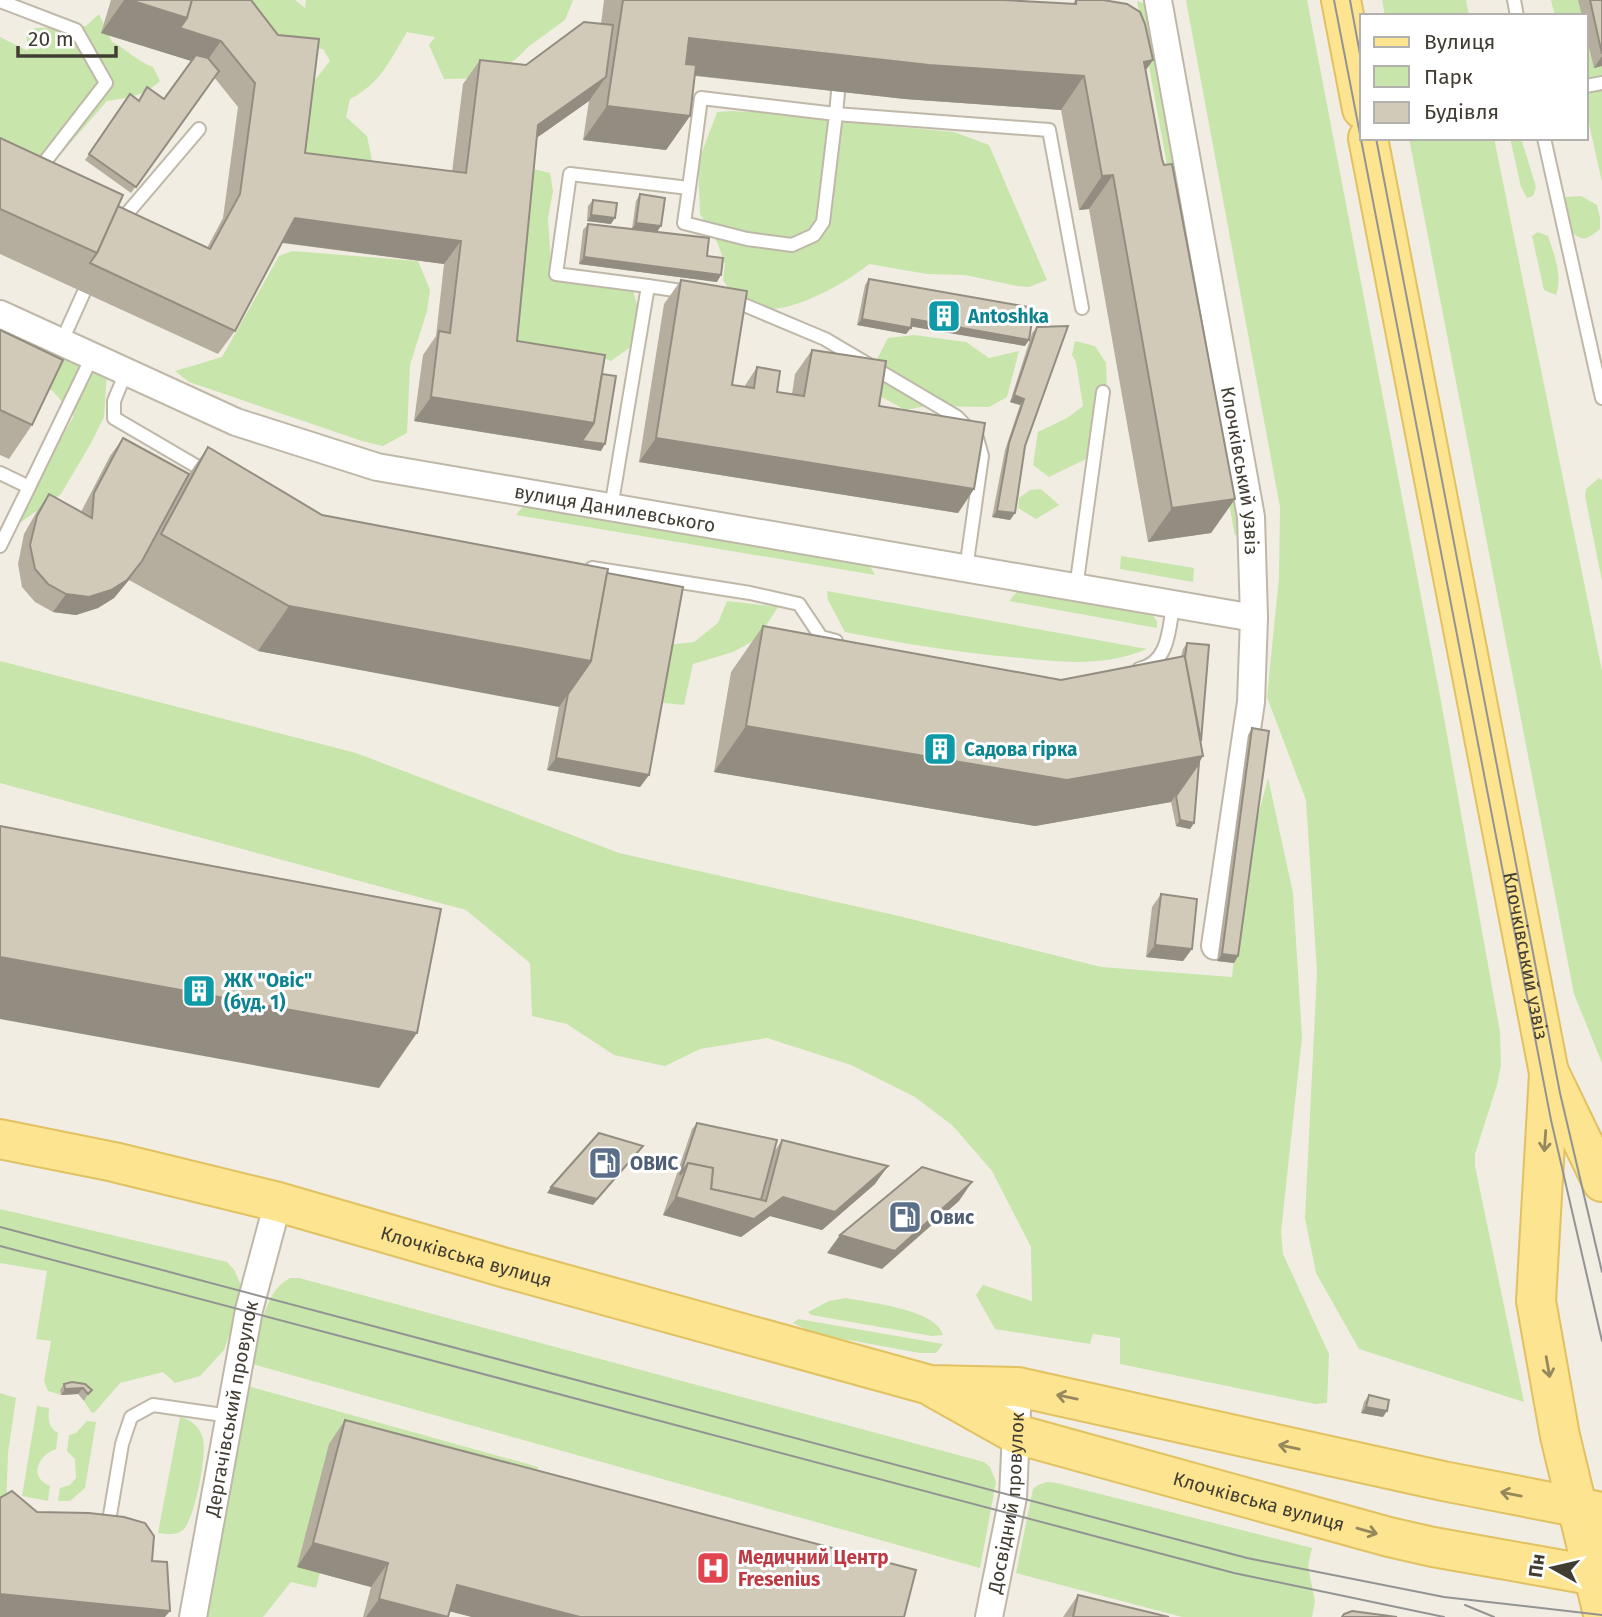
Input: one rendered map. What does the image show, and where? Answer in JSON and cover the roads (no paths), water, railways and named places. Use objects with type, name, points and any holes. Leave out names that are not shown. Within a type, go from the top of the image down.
[{"type":"main road","points":[[1341,0],[1360,99]]},
{"type":"main road","name":"Клочківський узвіз","points":[[1368,140],[1549,1073],[1536,1301],[1560,1436],[1590,1510],[1599,1588]]},
{"type":"main road","name":"Клочківський узвіз","points":[[1549,1073],[1602,1182]]},
{"type":"main road","name":"Клочківська вулиця","points":[[0,1139],[114,1162],[278,1202],[929,1385],[1016,1434],[1389,1537],[1599,1588]]},
{"type":"main road","name":"Клочківська вулиця","points":[[929,1385],[1018,1387],[1590,1510]]},
{"type":"street","name":"Клочківський узвіз","points":[[1157,0],[1251,517],[1254,618],[1251,702],[1215,946]]},
{"type":"street","name":"вулиця Данилевського","points":[[0,314],[236,422],[377,467],[1254,618]]},
{"type":"street","name":"Дергачівський провулок","points":[[193,1617],[249,1310],[278,1202]]},
{"type":"street","name":"Досвідний провулок","points":[[989,1617],[1013,1497],[1018,1387]]},
{"type":"lane","points":[[0,1],[76,30],[106,82],[34,175],[23,170]]},
{"type":"lane","points":[[838,92],[836,114],[822,222],[814,235],[792,245],[747,239],[684,223],[701,98],[836,114],[1049,130],[1082,308]]},
{"type":"lane","points":[[110,234],[199,129]]},
{"type":"lane","points":[[1544,140],[1602,398]]},
{"type":"lane","points":[[689,188],[570,174],[556,274],[736,300],[825,340],[957,417],[977,438],[982,456],[966,569]]},
{"type":"lane","points":[[611,508],[648,286]]},
{"type":"lane","points":[[61,343],[84,292]]},
{"type":"lane","points":[[0,546],[92,357]]},
{"type":"lane","points":[[126,372],[114,401],[114,418],[223,481]]},
{"type":"lane","points":[[1076,588],[1103,392]]},
{"type":"lane","points":[[0,474],[29,487]]},
{"type":"lane","points":[[579,566],[750,593],[799,604],[821,637],[843,643]]},
{"type":"lane","points":[[1119,673],[1147,667],[1164,652],[1173,605]]},
{"type":"lane","points":[[84,1534],[97,1532],[109,1521],[122,1444],[131,1417],[153,1405],[230,1416]]},
{"type":"tram line","points":[[1334,0],[1360,134]]},
{"type":"tram line","points":[[1350,0],[1360,54]]},
{"type":"tram line","points":[[1361,140],[1551,1120],[1602,1341]]},
{"type":"tram line","points":[[1376,140],[1560,1093],[1602,1272]]},
{"type":"tram line","points":[[0,1227],[1247,1558],[1444,1597],[1602,1615]]},
{"type":"tram line","points":[[0,1246],[1234,1573],[1444,1617]]},
{"type":"tram line","points":[[1465,1605],[1494,1617]]},
{"type":"place","name":"Antoshka","points":[[944,316]]},
{"type":"place","name":"Садова гірка","points":[[940,749]]},
{"type":"place","name":"ЖК \"Овіс\" (буд. 1)","points":[[199,991]]},
{"type":"place","name":"ОВИС","points":[[605,1163]]},
{"type":"place","name":"Овис","points":[[905,1217]]},
{"type":"place","name":"Медичний Центр Fresenius","points":[[713,1568]]}]
